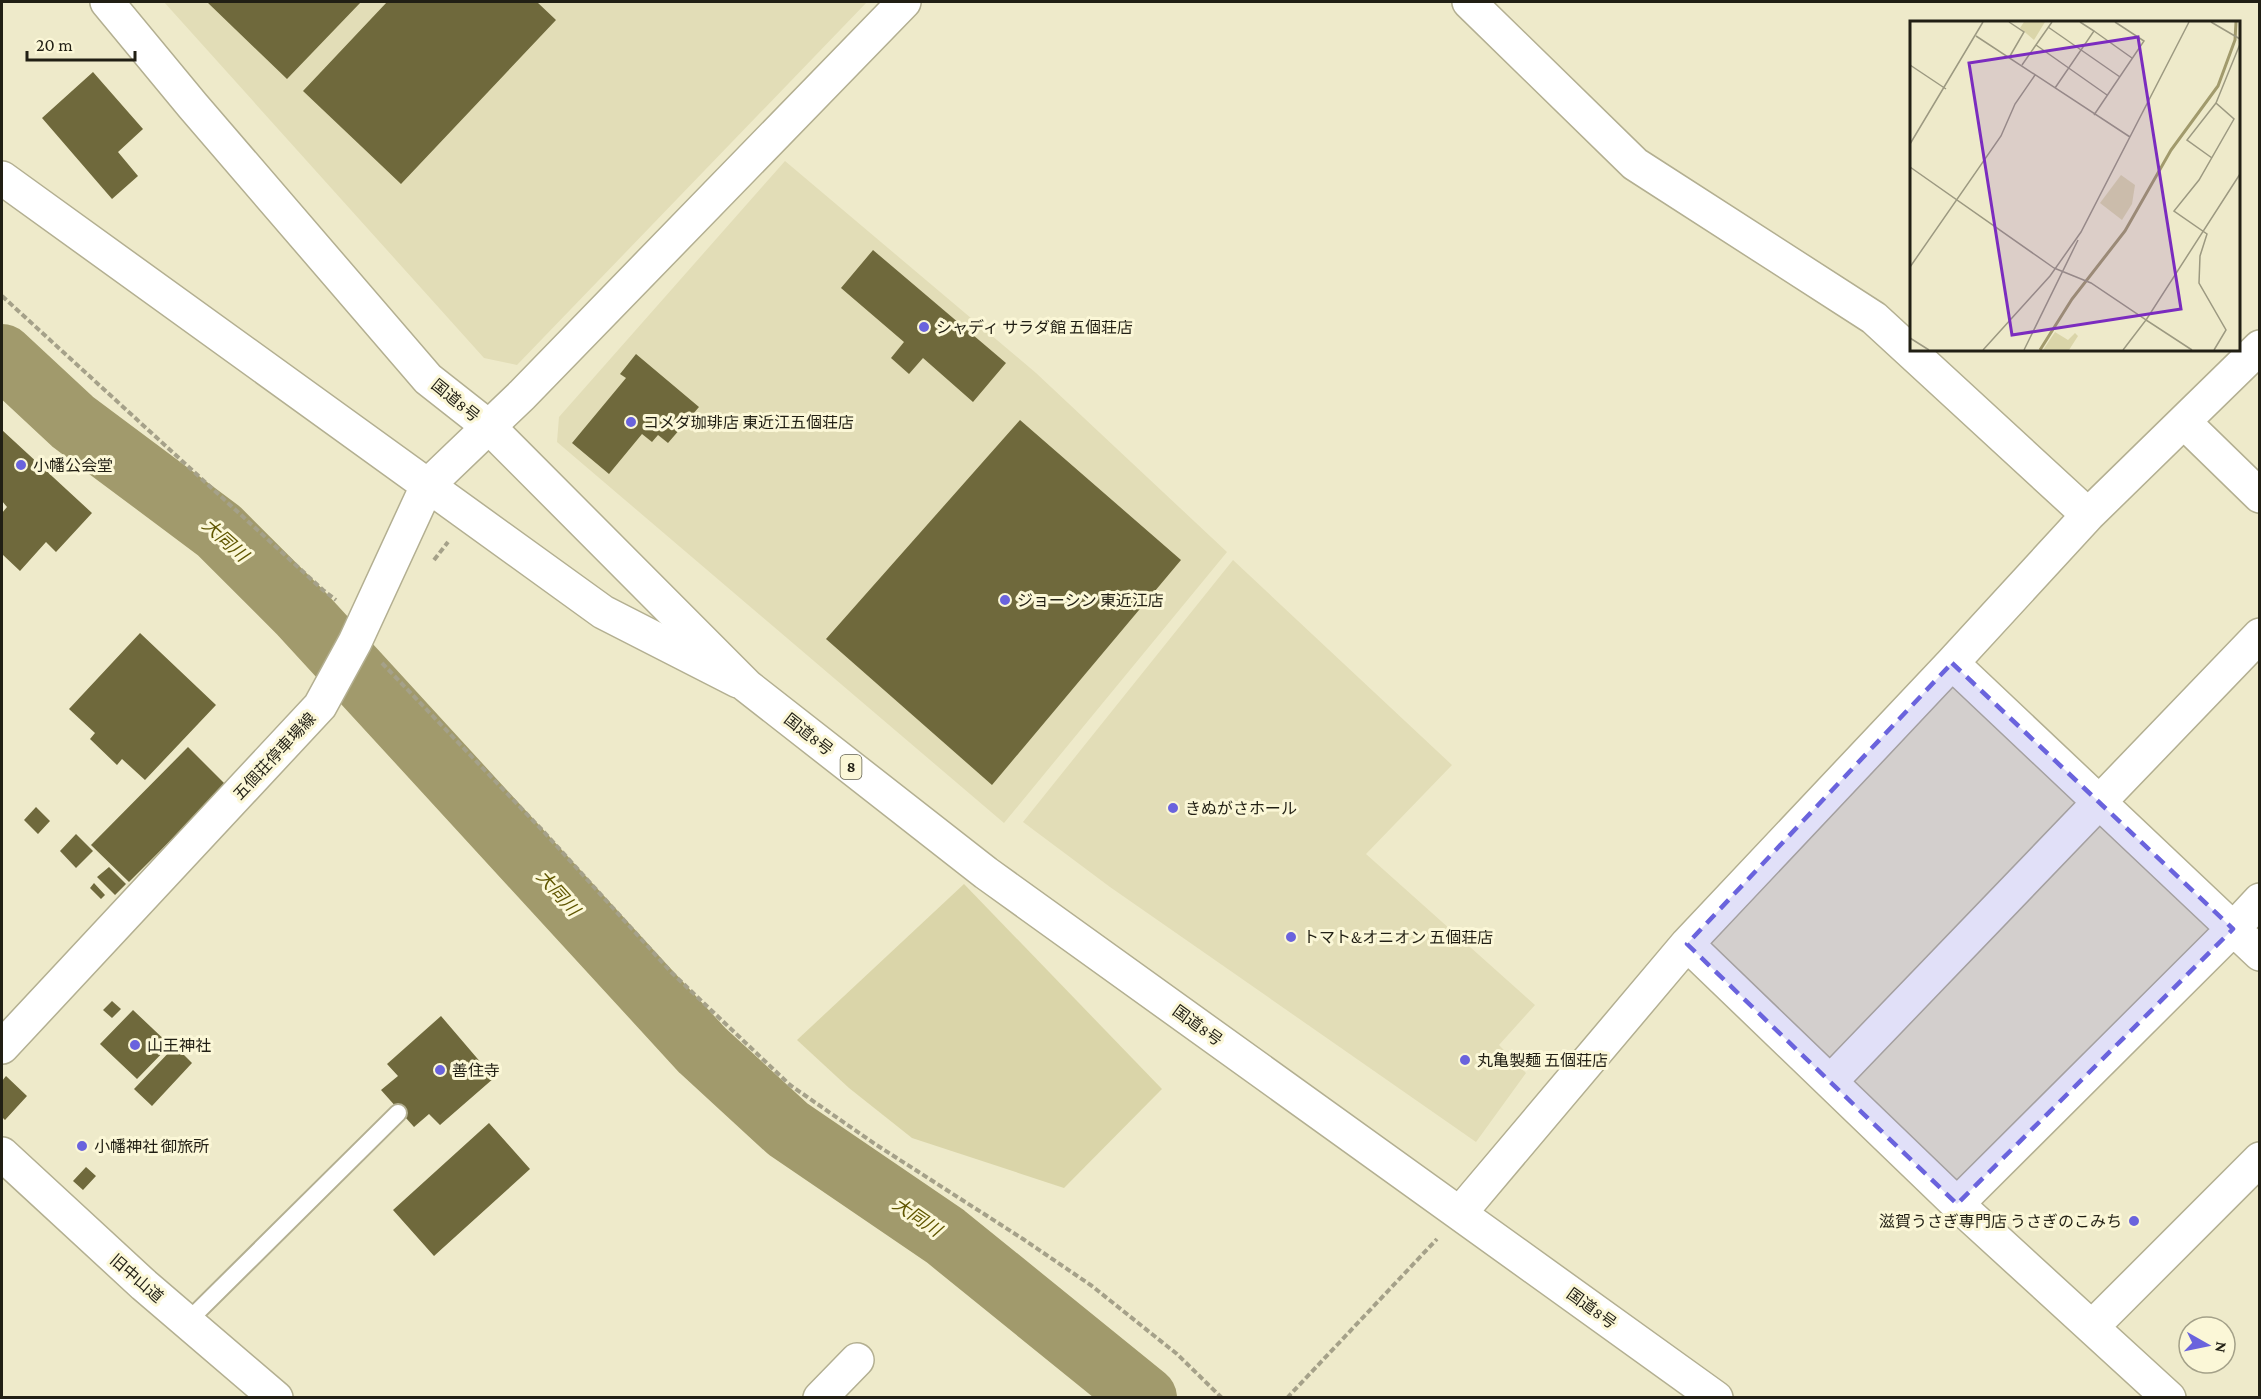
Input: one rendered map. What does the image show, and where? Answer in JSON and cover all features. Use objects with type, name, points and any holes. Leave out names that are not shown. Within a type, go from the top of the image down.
[{"type":"main road","name":"国道8号","points":[[107,2],[193,106],[428,379],[489,427],[747,686],[986,873],[1716,1398]]},
{"type":"main road","name":"五個荘停車場線","points":[[2,1047],[320,706],[358,637],[427,486],[489,427],[904,2]]},
{"type":"main road","points":[[1469,2],[1635,164],[1874,318],[2088,515]]},
{"type":"main road","points":[[2,178],[603,612],[747,686]]},
{"type":"main road","points":[[1460,1213],[1687,944],[2088,515],[2185,423],[2259,347]]},
{"type":"main road","points":[[2185,423],[2259,496]]},
{"type":"main road","points":[[1831,1081],[2259,634]]},
{"type":"main road","points":[[1952,663],[2259,954]]},
{"type":"main road","points":[[1957,1204],[2233,929],[2259,900]]},
{"type":"main road","points":[[1687,944],[1957,1204],[2093,1326],[2169,1398]]},
{"type":"main road","name":"旧中山道","points":[[2,1154],[56,1206],[276,1398]]},
{"type":"main road","points":[[2093,1326],[2259,1159]]},
{"type":"main road","points":[[820,1398],[857,1360]]},
{"type":"lane","points":[[187,1322],[398,1113]]},
{"type":"path","points":[[2,296],[323,590],[350,610],[358,637],[544,832],[671,972],[790,1085],[875,1144],[1092,1286],[1177,1354],[1222,1398]]},
{"type":"path","points":[[1287,1398],[1460,1213]]},
{"type":"highlighted area","points":[[1952,663],[2233,929],[1957,1204],[1687,944]]},
{"type":"shaded area","points":[[164,2],[867,2],[517,365],[484,358]]},
{"type":"shaded area","points":[[785,161],[1036,373],[1227,552],[1004,823],[557,442],[559,417]]},
{"type":"shaded area","points":[[1233,560],[1452,765],[1366,854],[1535,1005],[1499,1045],[1526,1073],[1476,1142],[1110,887],[1023,822]]},
{"type":"shaded area","points":[[964,884],[1162,1089],[1064,1188],[912,1138],[849,1088],[797,1040]]},
{"type":"building","points":[[207,2],[361,2],[287,79]]},
{"type":"building","points":[[387,2],[537,2],[556,20],[401,184],[303,91]]},
{"type":"building","points":[[93,72],[143,129],[118,152],[138,176],[112,199],[42,118]]},
{"type":"building","points":[[873,250],[1006,363],[973,402],[923,358],[909,374],[891,358],[904,342],[841,288]]},
{"type":"building","points":[[636,354],[699,407],[668,443],[658,435],[652,442],[642,434],[609,474],[572,443],[626,378],[620,374]]},
{"type":"building","name":"ジョーシン 東近江店","points":[[1020,420],[1181,560],[992,785],[826,639]]},
{"type":"building","name":"小幡公会堂","points":[[2,430],[92,513],[56,552],[46,542],[20,571],[2,554],[2,513],[7,507],[2,501]]},
{"type":"building","points":[[140,633],[216,705],[145,780],[122,759],[117,765],[90,739],[95,733],[69,709]]},
{"type":"building","points":[[188,747],[226,785],[129,882],[91,845]]},
{"type":"building","points":[[36,807],[50,821],[38,834],[24,820]]},
{"type":"building","points":[[76,834],[93,851],[76,868],[60,851]]},
{"type":"building","points":[[109,867],[126,884],[115,895],[97,877]]},
{"type":"building","points":[[94,883],[105,895],[101,899],[90,888]]},
{"type":"building","points":[[112,1001],[121,1009],[112,1018],[103,1010]]},
{"type":"building","name":"山王神社","points":[[133,1010],[170,1045],[137,1079],[100,1044]]},
{"type":"building","name":"善住寺","points":[[441,1016],[494,1078],[440,1125],[429,1114],[414,1127],[381,1090],[398,1076],[387,1064]]},
{"type":"building","points":[[175,1046],[192,1063],[152,1106],[134,1089]]},
{"type":"building","points":[[6,1076],[27,1096],[5,1120],[2,1117],[2,1081]]},
{"type":"building","points":[[489,1123],[530,1169],[434,1256],[393,1210]]},
{"type":"building","points":[[86,1167],[96,1176],[83,1190],[73,1181]]},
{"type":"waterway","name":"大同川","points":[[2,356],[73,422],[219,531],[300,612],[702,1050],[788,1129],[945,1236],[1145,1398]]},
{"type":"place","name":"シャディ サラダ館 五個荘店","points":[[924,327]]},
{"type":"place","name":"コメダ珈琲店 東近江五個荘店","points":[[631,422]]},
{"type":"place","name":"小幡公会堂","points":[[21,465]]},
{"type":"place","name":"ジョーシン 東近江店","points":[[1005,600]]},
{"type":"place","name":"きぬがさホール","points":[[1173,808]]},
{"type":"place","name":"トマト&オニオン 五個荘店","points":[[1291,937]]},
{"type":"place","name":"山王神社","points":[[135,1045]]},
{"type":"place","name":"丸亀製麺 五個荘店","points":[[1465,1060]]},
{"type":"place","name":"善住寺","points":[[440,1070]]},
{"type":"place","name":"小幡神社 御旅所","points":[[82,1146]]},
{"type":"place","name":"滋賀うさぎ専門店 うさぎのこみち","points":[[2134,1221]]}]
